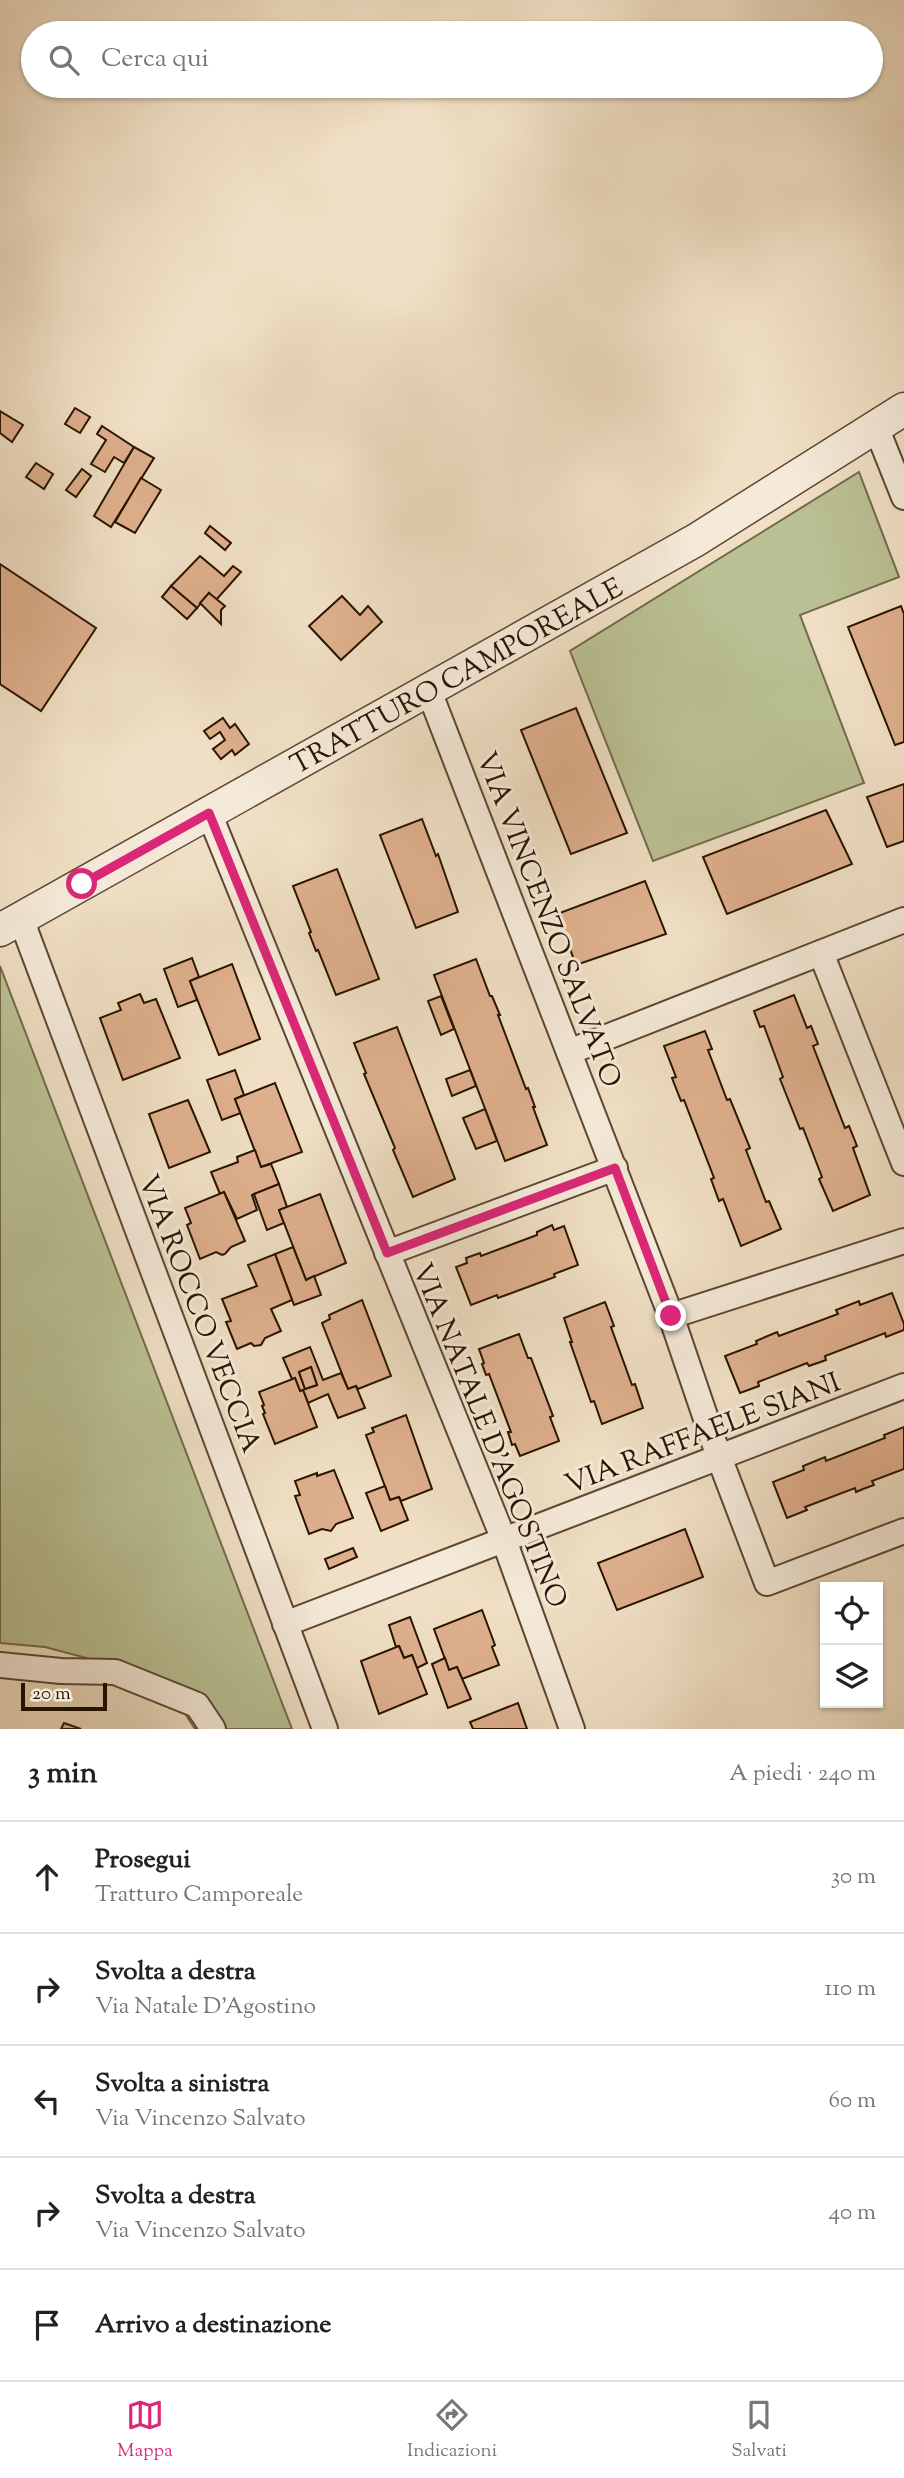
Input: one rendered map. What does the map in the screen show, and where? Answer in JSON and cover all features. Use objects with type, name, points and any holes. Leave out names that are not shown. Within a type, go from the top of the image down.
[{"type":"street","name":"TRATTURO CAMPOREALE","points":[[10,924],[696,540],[904,409]]},
{"type":"street","points":[[876,427],[904,497]]},
{"type":"street","name":"VIA VINCENZO SALVATO","points":[[429,691],[615,1168],[767,1583],[904,1531]]},
{"type":"street","name":"VIA NATALE D'AGOSTINO","points":[[209,813],[503,1540],[572,1729]]},
{"type":"street","points":[[569,1052],[904,920]]},
{"type":"street","name":"VIA ROCCO VECCIA","points":[[10,924],[325,1729]]},
{"type":"street","points":[[821,953],[904,1163]]},
{"type":"street","points":[[387,1253],[615,1168]]},
{"type":"street","points":[[671,1316],[904,1241]]},
{"type":"street","name":"VIA RAFFAELE SIANI","points":[[285,1624],[904,1386]]},
{"type":"street","points":[[0,1665],[61,1671],[115,1672],[197,1705],[213,1729]]},
{"type":"green space","points":[[859,472],[899,577],[800,615],[864,783],[653,861],[570,651]]},
{"type":"green space","points":[[0,966],[292,1729],[195,1729],[162,1678],[45,1647],[0,1643]]},
{"type":"building","points":[[75,408],[90,417],[80,433],[65,424]]},
{"type":"building","points":[[0,411],[23,425],[12,442],[0,433]]},
{"type":"building","points":[[102,426],[134,447],[124,463],[114,457],[105,472],[91,464],[106,440],[97,434]]},
{"type":"building","points":[[134,447],[154,458],[111,527],[94,516]]},
{"type":"building","points":[[36,463],[53,474],[44,489],[26,477]]},
{"type":"building","points":[[82,469],[91,476],[76,497],[66,490]]},
{"type":"building","points":[[141,478],[161,490],[135,533],[115,522]]},
{"type":"building","points":[[210,526],[231,543],[225,550],[205,533]]},
{"type":"building","points":[[200,556],[224,576],[233,566],[241,572],[216,600],[209,593],[197,608],[171,586]]},
{"type":"building","points":[[0,564],[96,628],[41,711],[0,684]]},
{"type":"building","points":[[171,586],[197,608],[187,619],[162,597]]},
{"type":"building","points":[[209,593],[225,606],[221,610],[221,624],[200,603]]},
{"type":"building","points":[[342,596],[360,615],[368,606],[382,622],[341,660],[309,626]]},
{"type":"building","points":[[901,606],[904,614],[904,742],[895,745],[848,627]]},
{"type":"building","points":[[576,708],[627,833],[571,854],[521,730]]},
{"type":"building","points":[[223,718],[230,728],[235,724],[249,744],[235,755],[232,750],[221,759],[213,749],[225,740],[220,732],[210,739],[204,731]]},
{"type":"building","points":[[904,784],[904,841],[887,847],[867,797]]},
{"type":"building","points":[[826,810],[852,864],[727,914],[703,857]]},
{"type":"building","points":[[422,819],[436,856],[438,854],[458,912],[416,928],[380,835]]},
{"type":"building","points":[[337,869],[379,979],[336,995],[318,950],[316,951],[293,886]]},
{"type":"building","points":[[645,881],[666,934],[576,965],[557,914]]},
{"type":"building","points":[[192,958],[199,977],[190,981],[197,1000],[178,1007],[164,969]]},
{"type":"building","points":[[476,959],[500,1015],[526,1089],[528,1088],[547,1145],[505,1161],[434,975]]},
{"type":"building","points":[[232,964],[260,1039],[219,1055],[190,981]]},
{"type":"building","points":[[140,994],[144,1003],[156,999],[180,1058],[123,1080],[100,1018],[121,1010],[118,1003]]},
{"type":"building","points":[[794,995],[807,1028],[811,1026],[818,1044],[813,1046],[845,1128],[849,1126],[857,1146],[853,1148],[870,1195],[833,1211],[819,1179],[822,1177],[803,1128],[800,1129],[780,1079],[783,1077],[764,1026],[760,1027],[754,1011]]},
{"type":"building","points":[[441,996],[454,1029],[441,1035],[428,1001]]},
{"type":"building","points":[[397,1027],[455,1179],[413,1197],[354,1043]]},
{"type":"building","points":[[705,1031],[712,1049],[708,1050],[727,1100],[730,1099],[750,1148],[746,1150],[766,1202],[769,1201],[781,1229],[741,1246],[723,1199],[719,1201],[711,1179],[714,1178],[684,1100],[681,1101],[672,1078],[676,1077],[664,1046]]},
{"type":"building","points":[[235,1070],[244,1095],[235,1099],[241,1113],[222,1120],[207,1080]]},
{"type":"building","points":[[470,1070],[476,1086],[452,1096],[446,1079]]},
{"type":"building","points":[[275,1083],[302,1152],[261,1167],[235,1099]]},
{"type":"building","points":[[188,1100],[210,1152],[169,1168],[149,1114]]},
{"type":"building","points":[[485,1109],[497,1141],[476,1149],[463,1118]]},
{"type":"building","points":[[255,1150],[261,1167],[271,1164],[279,1184],[252,1195],[257,1210],[237,1219],[224,1192],[220,1194],[211,1172],[238,1162],[237,1157]]},
{"type":"building","points":[[279,1184],[287,1207],[279,1210],[284,1223],[267,1230],[254,1194]]},
{"type":"building","points":[[224,1192],[245,1241],[231,1247],[225,1254],[216,1252],[200,1259],[187,1225],[191,1223],[185,1208]]},
{"type":"building","points":[[320,1194],[346,1263],[306,1280],[279,1210]]},
{"type":"building","points":[[552,1225],[554,1230],[564,1226],[578,1265],[554,1274],[555,1277],[471,1305],[456,1267],[467,1263],[466,1258],[480,1253],[481,1256],[537,1235],[537,1232]]},
{"type":"building","points":[[293,1247],[306,1280],[314,1276],[321,1295],[294,1305],[275,1254]]},
{"type":"building","points":[[275,1254],[292,1300],[271,1309],[281,1331],[265,1338],[261,1345],[254,1346],[251,1343],[237,1349],[226,1322],[231,1321],[222,1299],[257,1286],[248,1265]]},
{"type":"building","points":[[892,1293],[904,1330],[886,1337],[885,1333],[825,1356],[826,1360],[809,1366],[807,1363],[758,1382],[759,1386],[740,1393],[725,1356],[757,1344],[756,1341],[777,1332],[779,1336],[838,1314],[836,1310],[859,1301],[860,1305]]},
{"type":"building","points":[[362,1300],[391,1376],[358,1389],[356,1386],[348,1389],[322,1323],[330,1319],[329,1315]]},
{"type":"building","points":[[605,1302],[614,1326],[611,1327],[643,1408],[602,1424],[594,1401],[591,1402],[564,1318]]},
{"type":"building","points":[[519,1334],[553,1416],[550,1417],[559,1441],[520,1456],[515,1444],[512,1445],[508,1432],[511,1432],[489,1374],[486,1375],[479,1349]]},
{"type":"building","points":[[310,1347],[323,1380],[341,1373],[348,1389],[356,1386],[365,1408],[338,1418],[328,1394],[308,1403],[295,1378],[292,1379],[283,1358]],"holes":[[[311,1367],[317,1385],[305,1389],[299,1372]]]},
{"type":"building","points":[[311,1367],[317,1385],[305,1389],[299,1372]]},
{"type":"building","points":[[295,1378],[300,1391],[303,1390],[317,1427],[275,1444],[263,1414],[264,1405],[259,1392]]},
{"type":"building","points":[[406,1415],[432,1489],[401,1501],[399,1497],[390,1500],[366,1435],[374,1432],[372,1428]]},
{"type":"building","points":[[904,1427],[904,1469],[872,1481],[874,1485],[856,1492],[855,1488],[805,1507],[807,1510],[787,1518],[773,1482],[804,1470],[803,1466],[825,1457],[826,1461],[885,1438],[884,1435]]},
{"type":"building","points":[[334,1470],[353,1518],[336,1524],[331,1531],[322,1529],[309,1534],[295,1496],[300,1495],[295,1481]]},
{"type":"building","points":[[385,1486],[390,1500],[399,1497],[408,1520],[381,1531],[366,1493]]},
{"type":"building","points":[[685,1529],[703,1577],[617,1610],[598,1563]]},
{"type":"building","points":[[353,1548],[357,1557],[329,1569],[325,1559]]},
{"type":"building","points":[[482,1610],[499,1665],[462,1679],[457,1667],[449,1670],[434,1629]]},
{"type":"building","points":[[410,1617],[427,1663],[417,1668],[412,1655],[404,1658],[399,1646],[396,1647],[389,1625]]},
{"type":"building","points":[[399,1646],[404,1658],[412,1655],[427,1694],[379,1714],[361,1661]]},
{"type":"building","points":[[445,1658],[449,1670],[457,1667],[471,1699],[448,1708],[432,1664]]},
{"type":"building","points":[[518,1703],[527,1729],[473,1729],[470,1722]]},
{"type":"building","points":[[64,1723],[81,1729],[61,1729]]},
{"type":"route","points":[[82,884],[209,813],[387,1253],[615,1168],[671,1316]]}]
